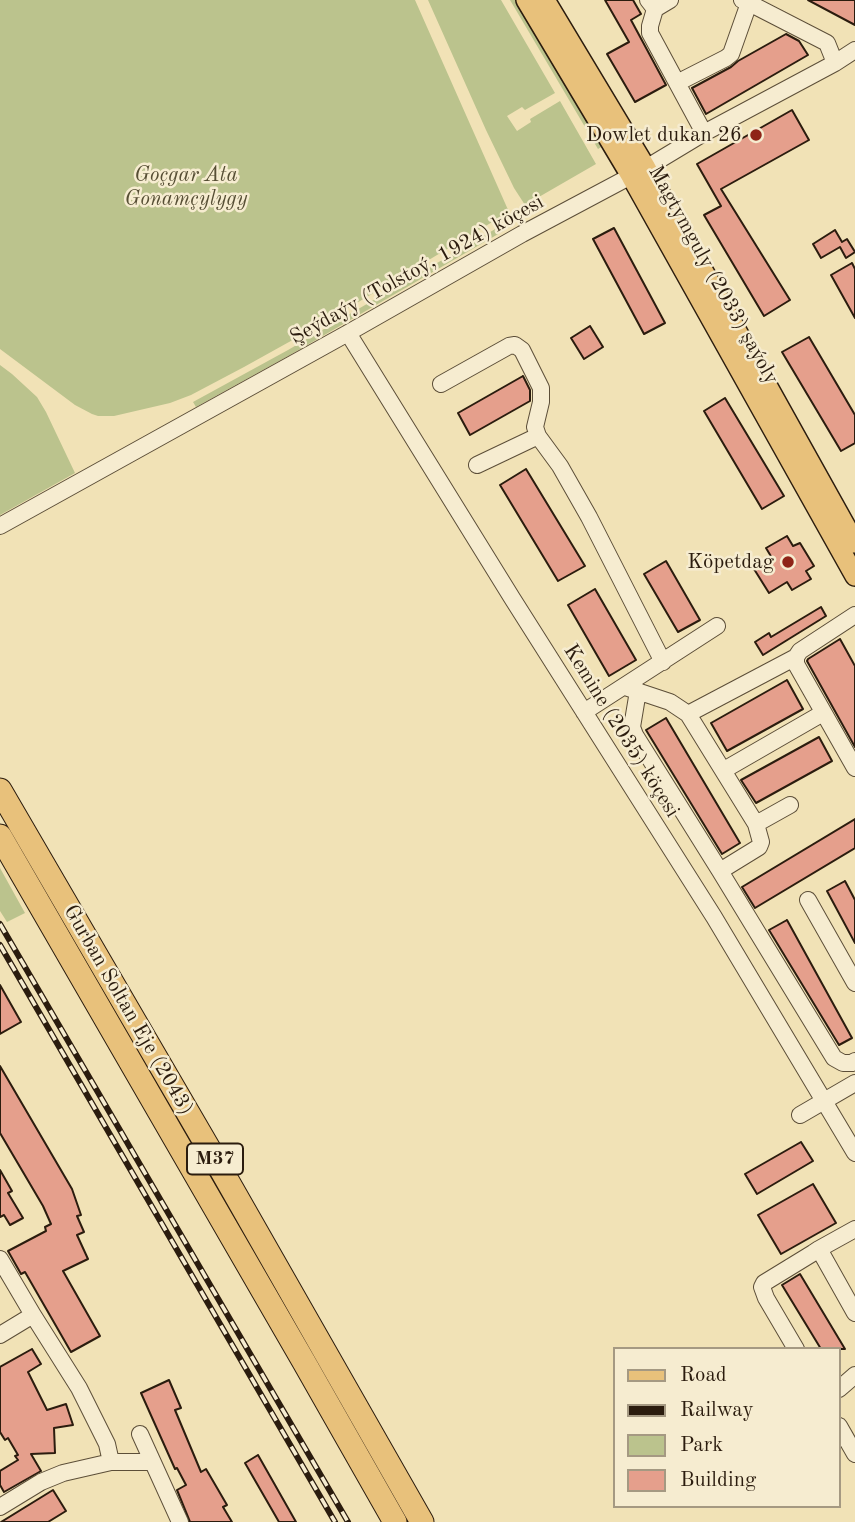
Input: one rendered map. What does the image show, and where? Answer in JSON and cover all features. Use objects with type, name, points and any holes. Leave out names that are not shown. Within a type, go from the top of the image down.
[{"type":"highway","name":"Gurban Soltan Eje (2043)","points":[[0,790],[422,1522]]},
{"type":"highway","name":"Gurban Soltan Eje (2043)","points":[[0,836],[395,1522]]},
{"type":"main road","name":"Magtymguly (2033) şaýoly","points":[[526,0],[638,172],[854,537]]},
{"type":"main road","name":"Magtymguly (2033) şaýoly","points":[[545,0],[855,576]]},
{"type":"street","points":[[670,0],[652,5],[650,33],[704,133]]},
{"type":"street","points":[[677,83],[731,54],[747,1],[827,43],[835,63]]},
{"type":"street","name":"Şeýdaýy (Tolstoý, 1924) köçesi","points":[[0,526],[855,50]]},
{"type":"street","name":"Kemine (2035) köçesi","points":[[348,334],[714,917],[855,1153]]},
{"type":"street","points":[[441,384],[496,352],[516,345],[522,350],[541,388],[541,402],[535,426],[538,436],[560,466],[589,517],[663,662]]},
{"type":"street","points":[[477,465],[538,436]]},
{"type":"street","points":[[688,714],[796,657],[800,651],[855,615]]},
{"type":"street","points":[[584,712],[631,689],[663,662],[717,626]]},
{"type":"street","points":[[796,657],[796,664],[855,768]]},
{"type":"street","points":[[631,689],[670,702],[688,714],[756,824],[761,842],[759,847],[720,871]]},
{"type":"street","points":[[631,689],[632,727],[635,735],[834,1058],[843,1063],[855,1061]]},
{"type":"street","points":[[724,770],[823,713]]},
{"type":"street","points":[[756,824],[790,805]]},
{"type":"street","points":[[808,900],[855,983]]},
{"type":"street","points":[[800,1115],[855,1083]]},
{"type":"street","points":[[795,1347],[763,1292],[764,1283],[855,1229]]},
{"type":"street","points":[[819,1249],[855,1313]]},
{"type":"street","points":[[0,1259],[79,1388],[107,1444],[111,1462]]},
{"type":"street","points":[[0,1335],[33,1315]]},
{"type":"street","points":[[841,1387],[855,1375]]},
{"type":"street","points":[[841,1430],[855,1454]]},
{"type":"street","points":[[139,1434],[180,1522]]},
{"type":"street","points":[[0,1507],[41,1482],[63,1473],[111,1462],[151,1462]]},
{"type":"green space","name":"Goçgar Ata Gonamçylygy","points":[[0,0],[415,0],[509,212],[325,322],[191,395],[170,403],[114,416],[92,414],[75,405],[0,349]]},
{"type":"green space","points":[[428,0],[501,0],[555,93],[525,110],[522,107],[507,116],[517,131],[531,122],[530,119],[560,101],[596,164],[525,205],[486,130]]},
{"type":"green space","points":[[510,0],[517,0],[603,146],[598,149]]},
{"type":"green space","points":[[509,221],[512,226],[290,355],[196,407],[193,402],[288,350]]},
{"type":"green space","points":[[0,365],[37,397],[75,473],[0,515]]},
{"type":"green space","points":[[0,868],[25,913],[7,922],[0,911]]},
{"type":"building","points":[[605,0],[633,0],[641,14],[631,20],[666,85],[635,102],[607,54],[629,42]]},
{"type":"building","points":[[808,0],[855,0],[855,25]]},
{"type":"building","points":[[786,34],[799,41],[808,55],[706,114],[692,88]]},
{"type":"building","points":[[792,110],[809,140],[721,189],[790,300],[764,316],[704,215],[721,206],[697,164]]},
{"type":"building","points":[[614,228],[665,323],[644,334],[593,239]]},
{"type":"building","points":[[835,230],[842,242],[847,239],[855,252],[846,258],[840,247],[821,258],[813,244]]},
{"type":"building","points":[[852,263],[855,269],[855,318],[831,275]]},
{"type":"building","points":[[590,326],[603,347],[584,359],[571,338]]},
{"type":"building","points":[[809,337],[855,415],[855,443],[841,451],[782,352]]},
{"type":"building","points":[[523,376],[530,390],[530,401],[470,435],[458,413]]},
{"type":"building","points":[[725,398],[784,496],[762,509],[704,411]]},
{"type":"building","points":[[526,469],[585,566],[558,581],[500,485]]},
{"type":"building","name":"Köpetdag","points":[[787,536],[793,546],[800,543],[814,566],[806,571],[811,579],[792,590],[787,582],[769,593],[754,569],[772,558],[766,548]]},
{"type":"building","points":[[666,561],[700,620],[678,632],[644,574]]},
{"type":"building","points":[[595,589],[636,660],[609,676],[568,605]]},
{"type":"building","points":[[821,607],[826,616],[763,655],[755,642],[769,633],[771,637]]},
{"type":"building","points":[[840,639],[855,666],[855,747],[807,661]]},
{"type":"building","points":[[787,680],[803,709],[727,751],[711,723]]},
{"type":"building","points":[[666,718],[740,843],[722,854],[646,730]]},
{"type":"building","points":[[819,737],[832,761],[756,803],[741,780]]},
{"type":"building","points":[[855,819],[855,848],[755,908],[742,887]]},
{"type":"building","points":[[845,881],[855,900],[855,943],[827,891]]},
{"type":"building","points":[[787,920],[852,1038],[839,1045],[769,930]]},
{"type":"building","points":[[0,985],[21,1022],[0,1034]]},
{"type":"building","points":[[0,1066],[72,1189],[81,1215],[77,1216],[84,1232],[77,1235],[88,1259],[63,1271],[100,1336],[71,1352],[25,1272],[21,1274],[8,1251],[46,1231],[45,1227],[51,1224],[0,1133]]},
{"type":"building","points":[[801,1142],[813,1161],[757,1194],[745,1174]]},
{"type":"building","points":[[0,1170],[12,1191],[8,1193],[23,1218],[10,1225],[4,1215],[0,1217]]},
{"type":"building","points":[[813,1184],[836,1223],[781,1254],[758,1215]]},
{"type":"building","points":[[800,1274],[845,1349],[820,1347],[782,1285]]},
{"type":"building","points":[[32,1349],[41,1364],[28,1372],[47,1410],[66,1404],[73,1425],[54,1428],[55,1453],[31,1454],[41,1471],[4,1492],[0,1485],[0,1471],[18,1460],[15,1456],[18,1455],[8,1438],[5,1440],[0,1432],[0,1367]]},
{"type":"building","points":[[169,1380],[181,1408],[175,1410],[201,1472],[206,1469],[227,1505],[223,1507],[232,1522],[190,1522],[177,1490],[186,1485],[177,1468],[175,1469],[141,1393]]},
{"type":"building","points":[[258,1455],[296,1522],[279,1522],[245,1463]]},
{"type":"building","points":[[53,1490],[66,1511],[48,1522],[1,1522]]},
{"type":"railway","points":[[0,924],[348,1522]]},
{"type":"railway","points":[[0,945],[335,1522]]},
{"type":"place","name":"Dowlet dukan 26","points":[[756,135]]},
{"type":"place","name":"Köpetdag","points":[[788,562]]}]
